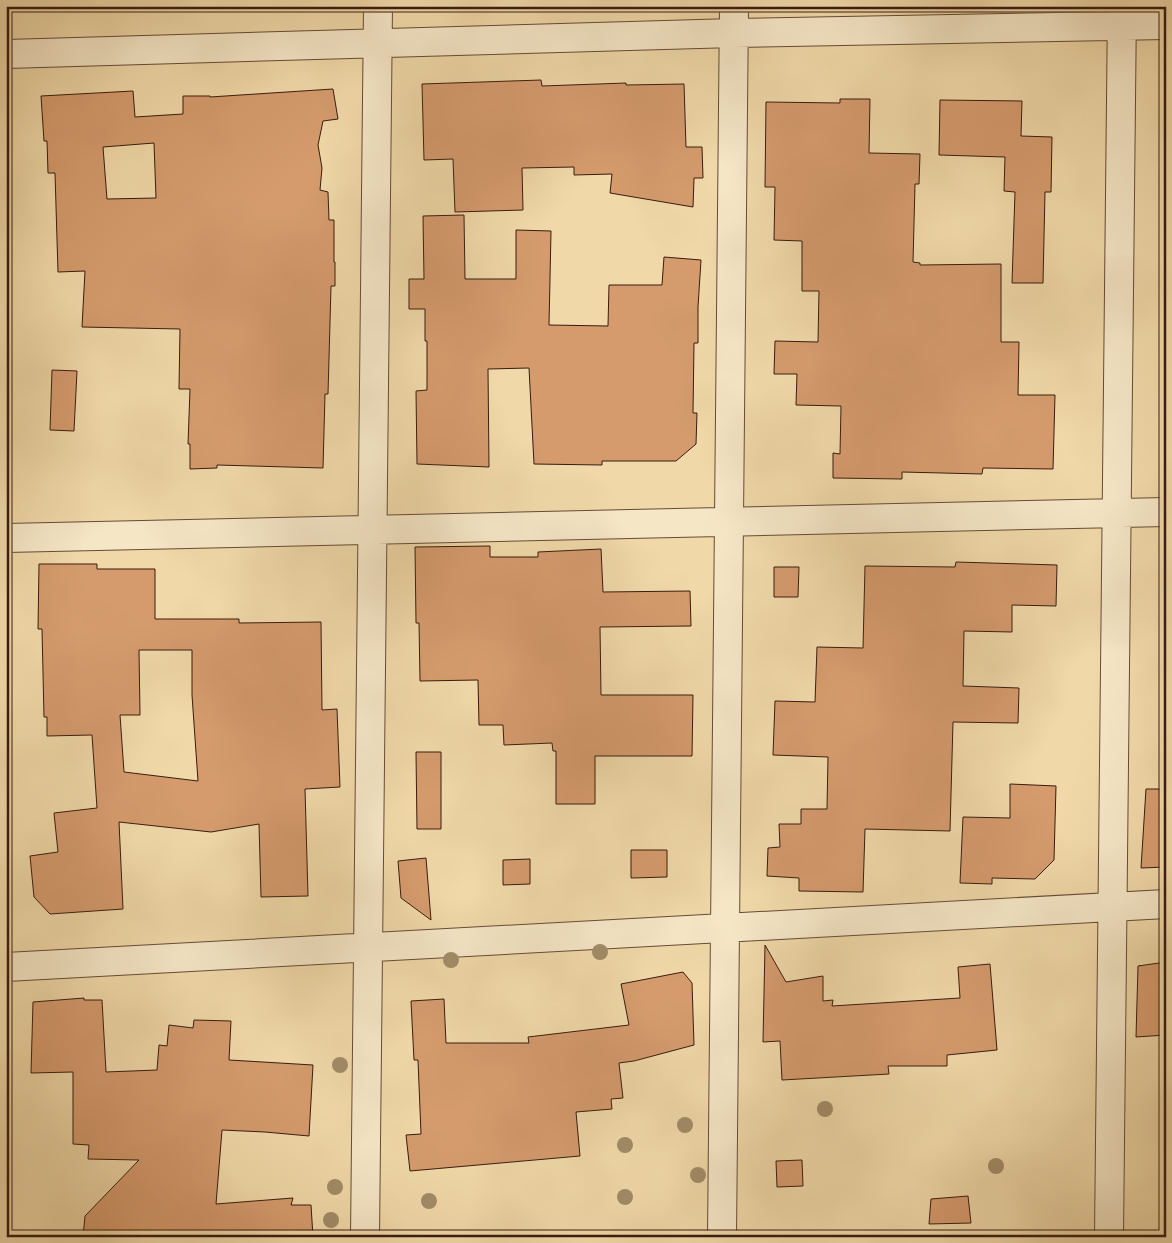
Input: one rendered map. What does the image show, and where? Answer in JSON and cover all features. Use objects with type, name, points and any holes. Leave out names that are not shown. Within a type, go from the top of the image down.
[{"type":"street","points":[[365,1237],[378,6]]},
{"type":"street","points":[[722,1237],[734,6]]},
{"type":"street","points":[[6,54],[734,33],[1122,16],[1166,25]]},
{"type":"street","points":[[1109,1237],[1122,16]]},
{"type":"street","points":[[6,538],[1166,512]]},
{"type":"street","points":[[6,967],[1166,904]]},
{"type":"building","points":[[541,80],[542,86],[626,83],[626,85],[684,84],[686,147],[702,147],[703,178],[694,178],[693,207],[610,193],[612,174],[574,175],[574,167],[522,168],[523,210],[455,212],[453,159],[424,160],[422,84]]},
{"type":"building","points":[[333,89],[338,119],[323,121],[318,145],[322,168],[320,190],[328,192],[329,220],[334,220],[335,262],[335,286],[331,286],[328,394],[325,394],[323,468],[217,465],[217,468],[190,469],[190,444],[188,444],[190,389],[179,389],[180,329],[82,327],[85,271],[58,272],[55,173],[48,173],[47,141],[44,141],[41,96],[133,91],[135,117],[183,114],[183,96],[210,97]],"holes":[[[154,143],[156,198],[107,199],[103,147]]]},
{"type":"building","points":[[840,99],[870,99],[869,153],[920,154],[919,184],[915,184],[913,262],[920,263],[920,265],[1001,264],[1001,342],[1019,342],[1018,395],[1055,395],[1053,469],[983,468],[982,474],[902,472],[902,479],[833,478],[833,453],[840,454],[841,406],[796,405],[797,374],[774,374],[775,341],[818,342],[819,291],[802,291],[802,241],[774,240],[775,187],[765,187],[766,102],[840,103]]},
{"type":"building","points":[[940,100],[1022,101],[1021,136],[1052,137],[1051,192],[1045,192],[1043,283],[1012,283],[1015,192],[1004,191],[1005,157],[939,155]]},
{"type":"building","points":[[464,215],[465,279],[516,279],[516,230],[551,231],[549,325],[608,326],[609,285],[662,285],[664,257],[701,260],[698,343],[694,343],[693,413],[697,413],[696,444],[676,461],[602,461],[602,465],[534,464],[529,368],[488,369],[489,467],[417,464],[416,391],[427,390],[427,341],[425,341],[425,309],[409,309],[409,279],[424,279],[423,216]]},
{"type":"building","points":[[52,370],[77,371],[74,431],[50,430]]},
{"type":"building","points":[[490,546],[490,557],[538,557],[538,552],[601,549],[603,592],[690,591],[691,626],[600,627],[601,695],[693,695],[692,756],[595,756],[595,804],[556,804],[556,751],[553,751],[552,743],[504,745],[503,725],[479,725],[478,680],[420,681],[419,623],[416,623],[415,547]]},
{"type":"building","points":[[956,562],[1057,565],[1056,606],[1012,605],[1012,632],[964,631],[963,686],[1019,688],[1018,723],[953,722],[950,831],[865,829],[863,892],[799,891],[799,878],[767,876],[768,848],[780,847],[779,824],[801,824],[801,809],[827,809],[828,757],[773,755],[775,701],[815,702],[817,647],[863,648],[865,566],[955,567]]},
{"type":"building","points":[[39,564],[97,564],[97,569],[155,569],[155,619],[239,619],[239,623],[321,622],[322,710],[337,709],[340,787],[305,789],[308,896],[261,897],[259,824],[211,832],[119,822],[123,909],[50,914],[34,897],[30,856],[58,852],[54,813],[97,808],[92,735],[47,736],[47,717],[44,717],[42,629],[38,629]],"holes":[[[139,650],[192,650],[192,695],[198,781],[124,772],[120,715],[140,715]]]},
{"type":"building","points":[[774,567],[799,567],[798,597],[774,597]]},
{"type":"building","points":[[416,752],[441,752],[441,829],[417,829]]},
{"type":"building","points":[[1010,784],[1056,786],[1054,860],[1035,879],[992,878],[992,884],[960,883],[963,817],[1010,818]]},
{"type":"building","points":[[1146,789],[1166,789],[1166,867],[1141,868]]},
{"type":"building","points":[[631,850],[667,850],[667,877],[631,878]]},
{"type":"building","points":[[426,858],[431,920],[401,898],[398,861]]},
{"type":"building","points":[[530,859],[530,884],[503,885],[503,860]]},
{"type":"building","points":[[765,945],[786,982],[823,976],[823,1001],[833,1000],[832,1006],[960,998],[958,967],[990,964],[997,1050],[947,1055],[947,1066],[888,1066],[889,1074],[782,1080],[780,1041],[763,1042]]},
{"type":"building","points":[[1166,962],[1166,1035],[1136,1037],[1138,966]]},
{"type":"building","points":[[683,972],[692,983],[694,1045],[634,1061],[619,1063],[623,1098],[611,1099],[612,1109],[576,1112],[580,1156],[410,1171],[406,1135],[421,1134],[418,1060],[414,1060],[411,1001],[444,999],[446,1043],[529,1043],[528,1037],[629,1025],[621,984]]},
{"type":"building","points":[[84,998],[84,1000],[102,1000],[106,1072],[157,1070],[159,1045],[167,1046],[169,1025],[193,1028],[194,1020],[231,1021],[229,1060],[313,1065],[309,1136],[222,1130],[216,1204],[293,1198],[291,1205],[311,1205],[313,1237],[83,1237],[85,1216],[139,1160],[88,1159],[89,1145],[73,1144],[73,1072],[31,1073],[33,1002]]},
{"type":"building","points":[[802,1160],[803,1186],[777,1187],[776,1161]]},
{"type":"building","points":[[968,1196],[971,1223],[929,1224],[931,1199]]}]
